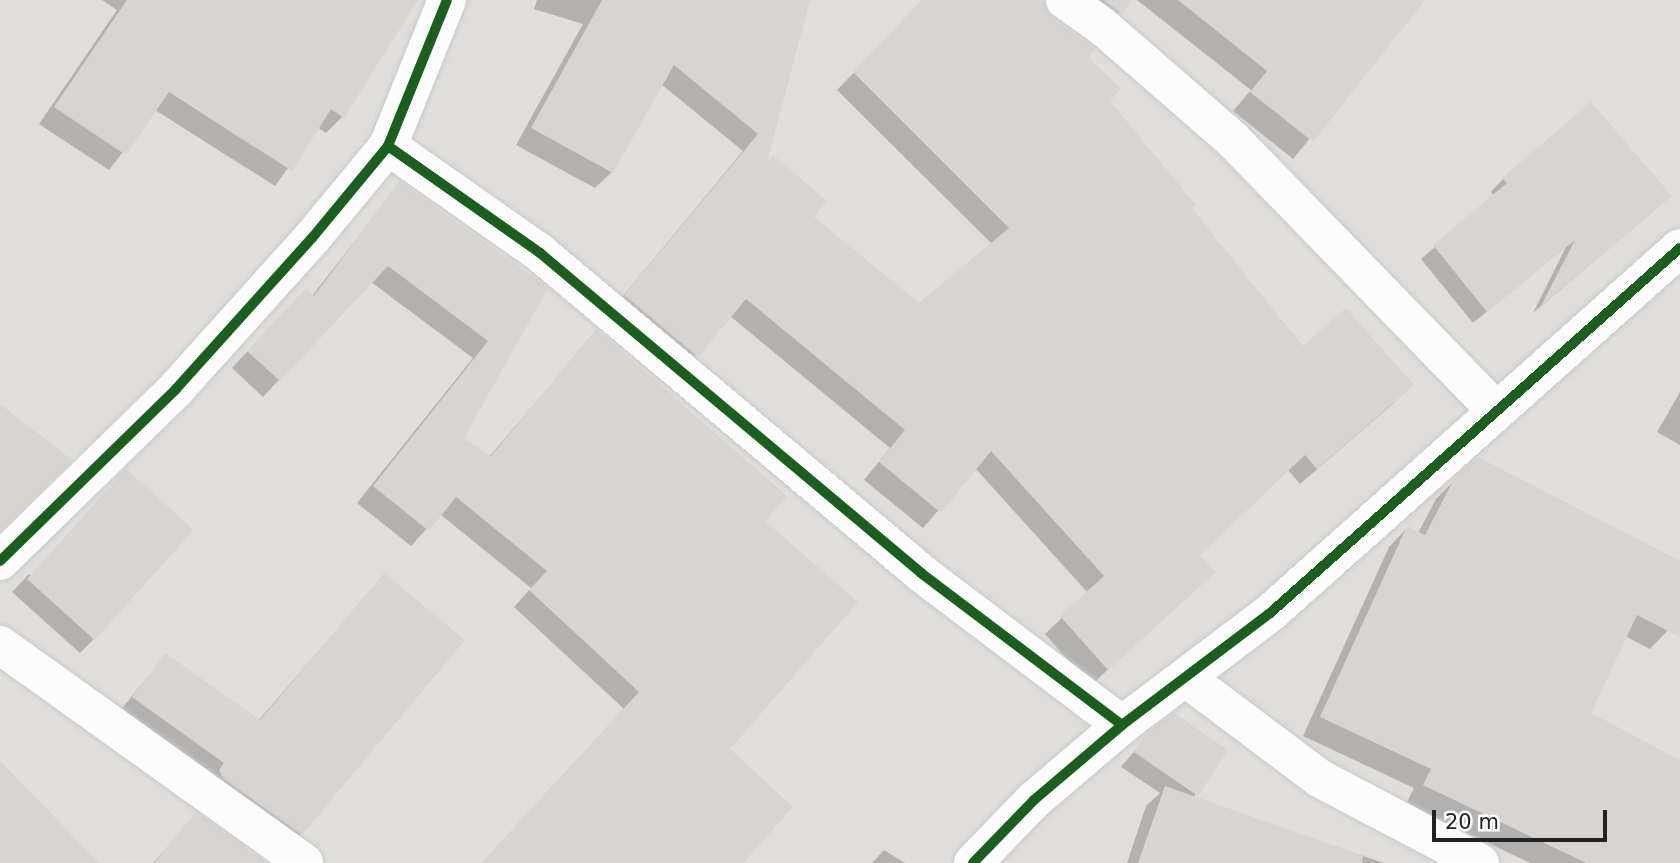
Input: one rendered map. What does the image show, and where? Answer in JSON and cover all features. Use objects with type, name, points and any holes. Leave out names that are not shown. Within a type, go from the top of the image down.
[{"type":"street","points":[[0,561],[176,389],[312,238],[388,145],[447,0]]},
{"type":"street","points":[[1065,0],[1102,26],[1233,140],[1496,410]]},
{"type":"street","points":[[388,145],[541,253],[921,573],[1122,725]]},
{"type":"street","points":[[973,863],[1034,800],[1122,725],[1269,614],[1496,410],[1675,260]]},
{"type":"street","points":[[0,645],[304,863]]},
{"type":"street","points":[[1186,678],[1319,778],[1480,863]]},
{"type":"shaded area","points":[[0,0],[1680,0],[1680,863],[0,863]]},
{"type":"building","points":[[127,0],[418,0],[344,118],[331,109],[292,171],[169,92],[126,155],[54,107]]},
{"type":"building","points":[[602,0],[810,0],[767,162],[773,155],[827,201],[814,217],[919,303],[1009,228],[853,72],[922,0],[1043,0],[1052,18],[1095,49],[1089,58],[1121,89],[1110,101],[1196,205],[1192,209],[1303,346],[1346,308],[1414,385],[1317,469],[1305,455],[1200,555],[1216,572],[1108,670],[1060,616],[1104,576],[991,451],[941,513],[879,462],[905,430],[746,299],[698,357],[624,295],[758,134],[674,65],[613,173],[531,128]]},
{"type":"building","points":[[1103,0],[1132,0],[1122,14]]},
{"type":"building","points":[[1178,0],[1425,0],[1313,142],[1250,92],[1267,71]]},
{"type":"building","points":[[1591,102],[1672,196],[1541,306],[1575,240],[1487,312],[1433,245],[1507,183],[1502,178]]},
{"type":"building","points":[[399,181],[548,288],[464,438],[491,456],[596,329],[787,496],[765,521],[858,602],[730,749],[793,807],[743,863],[481,863],[639,692],[529,590],[547,571],[456,497],[429,531],[373,486],[488,341],[388,266],[280,381],[247,351],[306,288],[314,296]]},
{"type":"building","points":[[0,404],[72,460],[0,530]]},
{"type":"building","points":[[1478,457],[1680,561],[1680,637],[1637,615],[1591,713],[1680,760],[1680,863],[1586,863],[1423,785],[1431,769],[1320,717],[1407,526],[1425,535],[1454,479]]},
{"type":"building","points":[[126,469],[194,530],[95,640],[27,579]]},
{"type":"building","points":[[384,573],[465,640],[302,835],[223,778],[219,770],[224,763],[132,697],[165,653],[260,720]]},
{"type":"building","points":[[1174,713],[1228,750],[1198,796],[1134,752],[1146,734]]},
{"type":"building","points":[[0,761],[99,863],[0,863]]},
{"type":"building","points":[[1165,786],[1363,856],[1362,863],[1138,863]]},
{"type":"building","points":[[196,812],[266,863],[154,863]]},
{"type":"cycle path","points":[[0,561],[176,389],[312,238],[388,146],[447,0]]},
{"type":"cycle path","points":[[388,146],[540,253],[921,573],[1122,725]]},
{"type":"cycle path","points":[[973,863],[1034,800],[1122,725],[1269,614],[1680,248]]}]
